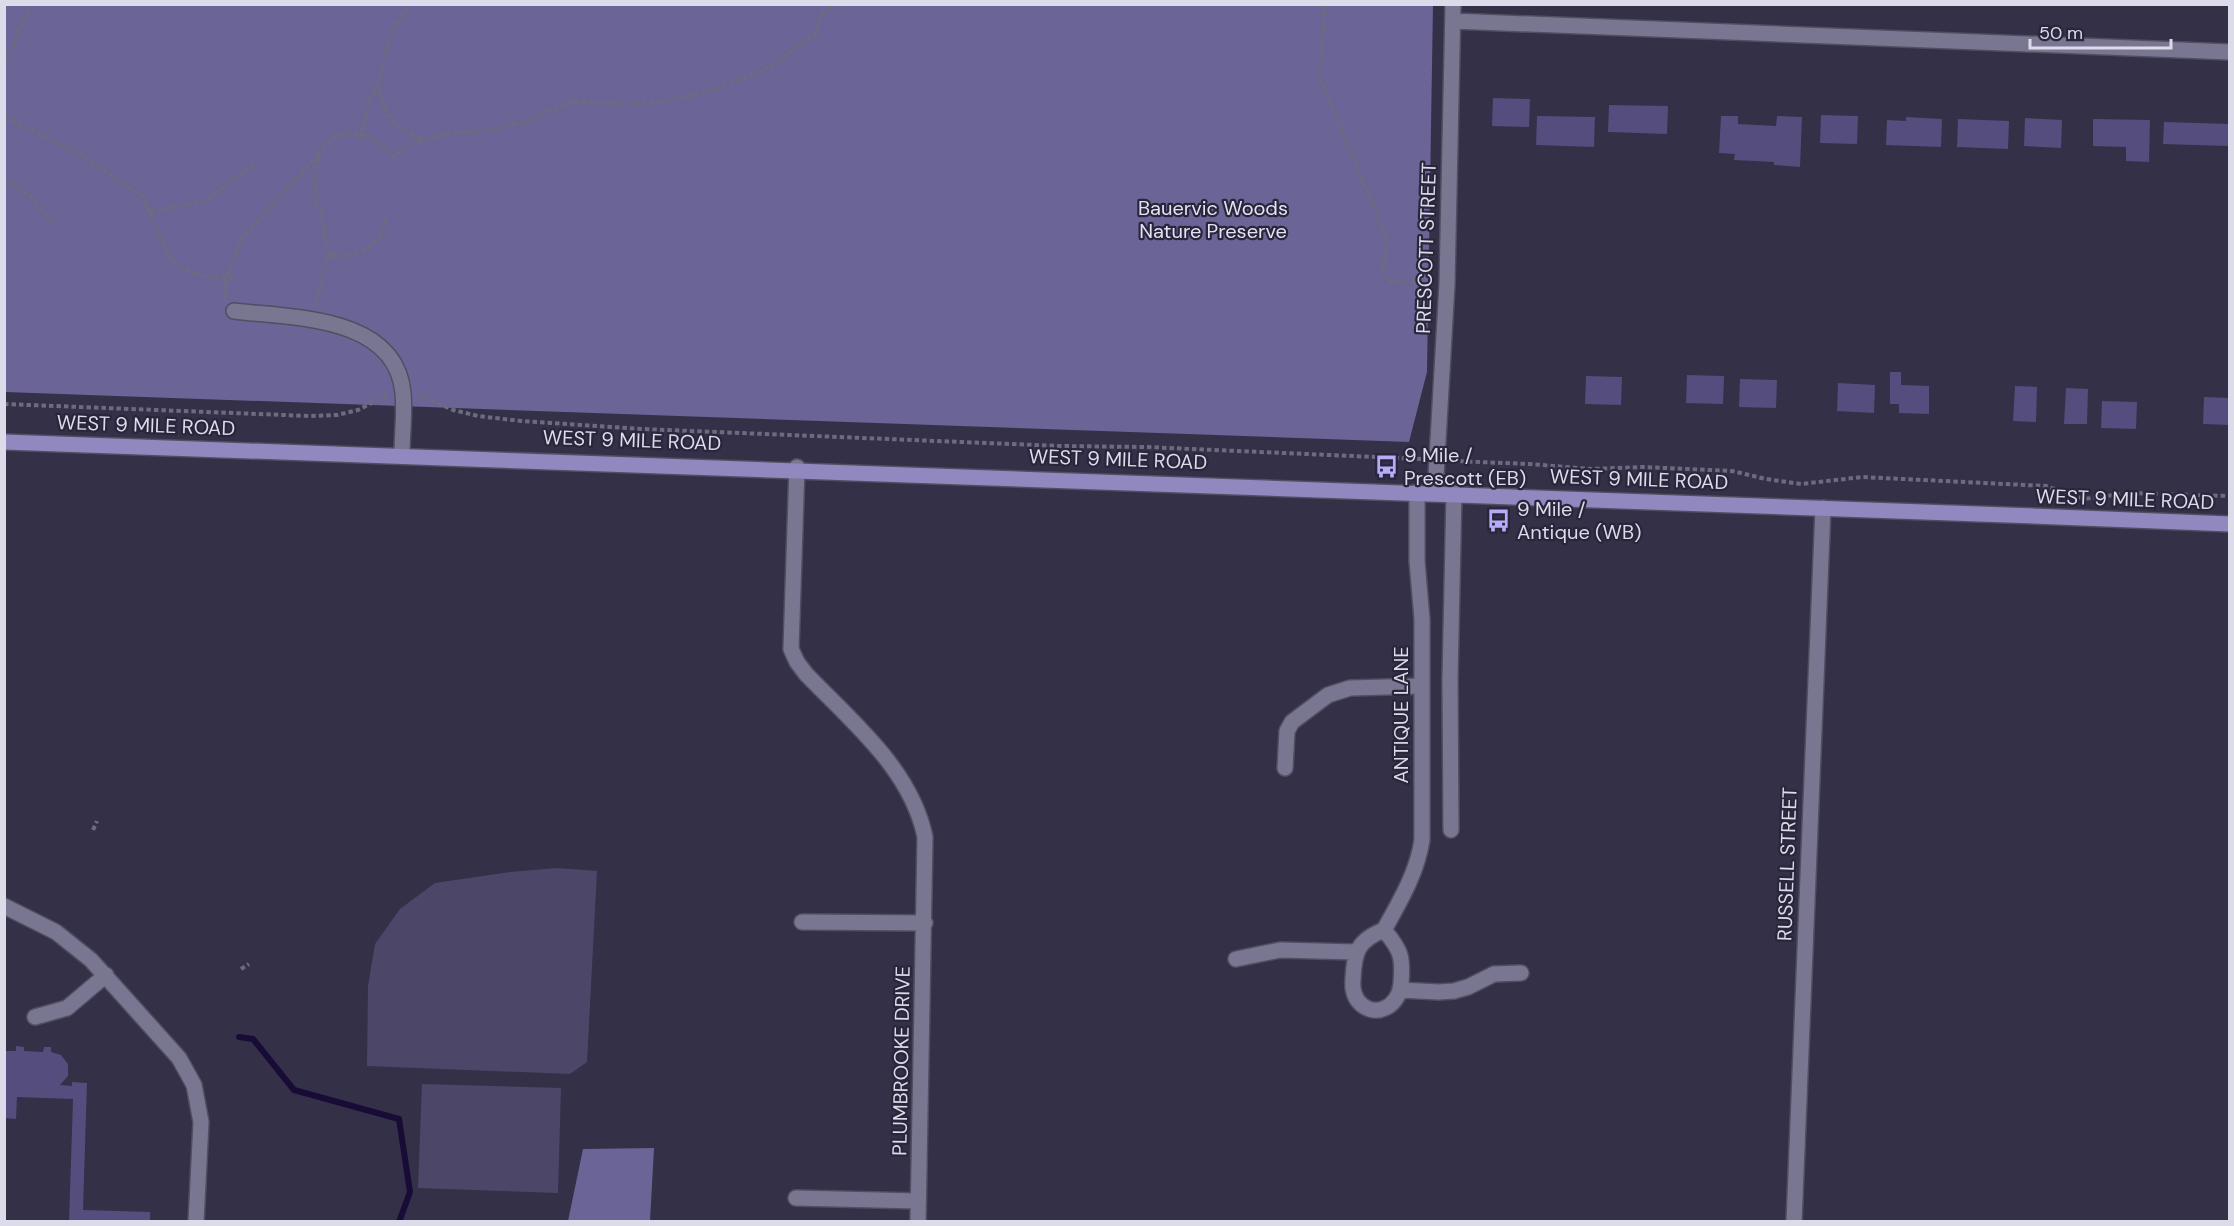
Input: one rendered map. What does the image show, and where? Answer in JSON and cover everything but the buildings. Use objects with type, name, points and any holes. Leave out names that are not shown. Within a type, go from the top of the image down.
[{"type":"main road","name":"WEST 9 MILE ROAD","points":[[4,442],[797,467],[2229,524]]},
{"type":"street","name":"PRESCOTT STREET","points":[[1435,493],[1447,284],[1453,4]]},
{"type":"street","points":[[1453,21],[2229,52]]},
{"type":"street","points":[[234,311],[332,323],[361,334],[381,346],[398,371],[403,392],[402,453]]},
{"type":"street","name":"PLUMBROOKE DRIVE","points":[[797,467],[791,649],[796,662],[806,674],[897,771],[915,802],[926,837],[918,1221]]},
{"type":"street","name":"ANTIQUE LANE","points":[[1355,952],[1371,935],[1384,930],[1404,894],[1419,859],[1422,840],[1422,619],[1416,561],[1417,492]]},
{"type":"street","points":[[1451,830],[1450,643],[1454,493]]},
{"type":"street","name":"RUSSELL STREET","points":[[1794,1221],[1823,508]]},
{"type":"street","points":[[1285,768],[1287,731],[1292,722],[1328,695],[1350,688],[1422,686]]},
{"type":"street","points":[[4,906],[56,932],[106,975],[179,1058],[194,1085],[201,1122],[196,1221]]},
{"type":"street","points":[[802,922],[925,923]]},
{"type":"street","points":[[1236,959],[1280,950],[1355,952],[1352,991],[1359,1002],[1372,1010],[1386,1008],[1395,1003],[1400,990],[1402,955],[1384,930]]},
{"type":"street","points":[[1400,990],[1454,991],[1494,974],[1521,973]]},
{"type":"street","points":[[35,1017],[67,1008],[106,975]]},
{"type":"street","points":[[796,1198],[918,1201]]},
{"type":"path","points":[[4,68],[30,4]]},
{"type":"path","points":[[360,136],[370,99],[378,86],[387,47],[395,27],[410,4]]},
{"type":"path","points":[[312,320],[328,256],[321,210],[314,201],[316,193],[314,176],[321,152],[326,143],[336,136],[350,133],[375,139],[385,146],[393,157],[410,144],[452,133],[497,130],[508,124],[526,121],[568,102],[637,104],[668,101],[714,90],[771,66],[790,53],[805,39],[815,34],[822,14],[837,4]]},
{"type":"path","points":[[1325,4],[1319,76],[1387,238],[1383,271],[1390,282],[1447,284]]},
{"type":"path","points":[[378,86],[382,105],[395,124],[423,140]]},
{"type":"path","points":[[4,110],[5,117],[75,152],[131,186],[143,196],[162,242],[173,261],[185,270],[236,279]]},
{"type":"path","points":[[234,311],[224,310],[226,278],[242,238],[321,152]]},
{"type":"path","points":[[150,212],[206,200],[254,164]]},
{"type":"path","points":[[4,179],[33,198],[40,209],[56,225]]},
{"type":"path","points":[[328,256],[338,257],[367,249],[383,232],[385,219]]},
{"type":"path","points":[[328,256],[334,251]]},
{"type":"path","points":[[4,404],[309,416],[337,415],[358,410],[387,394],[403,392],[420,394],[453,410],[478,416],[642,429],[1417,459]]},
{"type":"path","points":[[1457,461],[1530,464],[1591,470],[1643,468],[1732,471],[1766,479],[1801,483],[1862,477],[2046,486],[2084,499],[2129,493],[2229,496]]},
{"type":"path","points":[[93,830],[97,820]]},
{"type":"path","points":[[241,969],[249,964]]},
{"type":"shaded area","points":[[557,868],[597,871],[587,1062],[570,1074],[367,1066],[368,986],[375,944],[400,909],[435,883]]},
{"type":"shaded area","points":[[422,1084],[561,1088],[558,1193],[418,1188]]},
{"type":"green space","name":"Bauervic Woods Nature Preserve","points":[[5,5],[1433,5],[1427,372],[1409,442],[5,392]]},
{"type":"green space","points":[[654,1148],[650,1221],[568,1221],[583,1149]]},
{"type":"waterway","points":[[239,1037],[253,1039],[294,1090],[399,1119],[410,1192],[399,1222]]},
{"type":"place","name":"9 Mile / Prescott (EB)","points":[[1386,467]]},
{"type":"place","name":"9 Mile / Antique (WB)","points":[[1499,521]]}]
